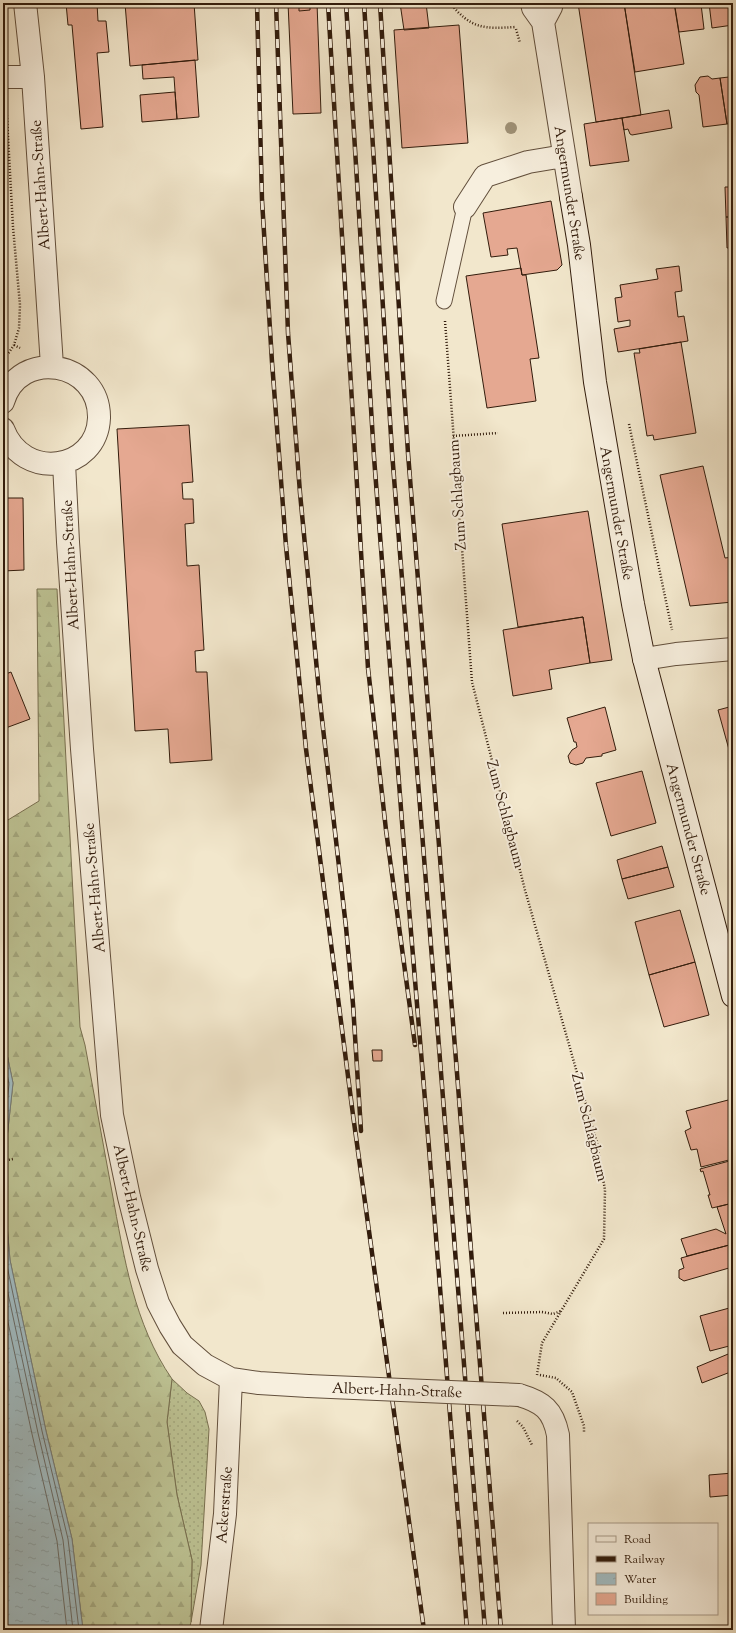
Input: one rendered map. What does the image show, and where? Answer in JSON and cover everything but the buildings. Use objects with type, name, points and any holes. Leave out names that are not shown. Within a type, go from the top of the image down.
[{"type":"street","name":"Albert-Hahn-Straße","points":[[25,3],[32,77],[52,366]]},
{"type":"street","name":"Angermunder Straße","points":[[532,3],[533,8],[547,13],[564,156],[578,246],[595,382],[632,604],[644,659],[733,996]]},
{"type":"street","points":[[4,77],[32,77]]},
{"type":"street","points":[[465,207],[485,176],[528,162],[564,156]]},
{"type":"street","points":[[3,402],[8,391],[17,379],[25,373],[37,368],[52,366],[68,370],[83,379],[93,392],[98,408],[99,420],[96,432],[91,442],[75,458],[64,463],[41,464],[27,459],[14,448],[6,438],[3,429]]},
{"type":"street","name":"Albert-Hahn-Straße","points":[[64,463],[68,550],[82,741],[112,1115],[146,1269],[158,1303],[182,1345],[205,1365],[231,1379],[259,1383],[308,1386],[526,1397]]},
{"type":"street","points":[[644,659],[676,654],[733,649]]},
{"type":"street","name":"Ackerstraße","points":[[211,1630],[226,1514],[231,1379]]},
{"type":"street","points":[[526,1397],[548,1409],[555,1421],[558,1435],[564,1630]]},
{"type":"lane","points":[[444,301],[465,207]]},
{"type":"path","points":[[450,3],[461,17],[476,25],[493,28],[516,27]]},
{"type":"path","points":[[4,77],[13,227],[20,305],[17,334],[14,345],[7,355]]},
{"type":"path","name":"Zum Schlagbaum","points":[[444,301],[472,682],[525,890],[597,1143],[605,1190],[604,1239],[542,1344],[526,1397]]},
{"type":"path","points":[[453,436],[498,433]]},
{"type":"path","points":[[3,1161],[13,1159]]},
{"type":"path","points":[[503,1313],[542,1312],[553,1314],[562,1311]]},
{"type":"green space","points":[[37,589],[57,589],[80,1027],[85,1045],[121,1241],[132,1289],[148,1336],[172,1379],[167,1422],[177,1495],[192,1560],[191,1622],[189,1630],[83,1630],[72,1539],[46,1431],[10,1260],[3,1175],[13,1083],[3,1035],[3,823],[39,801]]},
{"type":"green space","points":[[172,1379],[187,1393],[199,1401],[205,1412],[209,1429],[201,1565],[191,1622],[192,1560],[177,1495],[167,1422]]},
{"type":"water","points":[[3,1035],[13,1083],[3,1175]]},
{"type":"water","points":[[3,1181],[10,1260],[46,1431],[72,1539],[83,1630],[3,1630]]},
{"type":"railway","points":[[257,3],[262,200],[272,362],[286,546],[306,749],[353,1115],[424,1630]]},
{"type":"railway","points":[[276,3],[288,333],[300,493],[320,702],[346,927],[353,1004],[361,1131]]},
{"type":"railway","points":[[328,3],[368,668],[386,830],[415,1045]]},
{"type":"railway","points":[[346,3],[374,457],[467,1630]]},
{"type":"railway","points":[[364,3],[392,452],[485,1630]]},
{"type":"railway","points":[[380,3],[408,453],[501,1630]]}]
